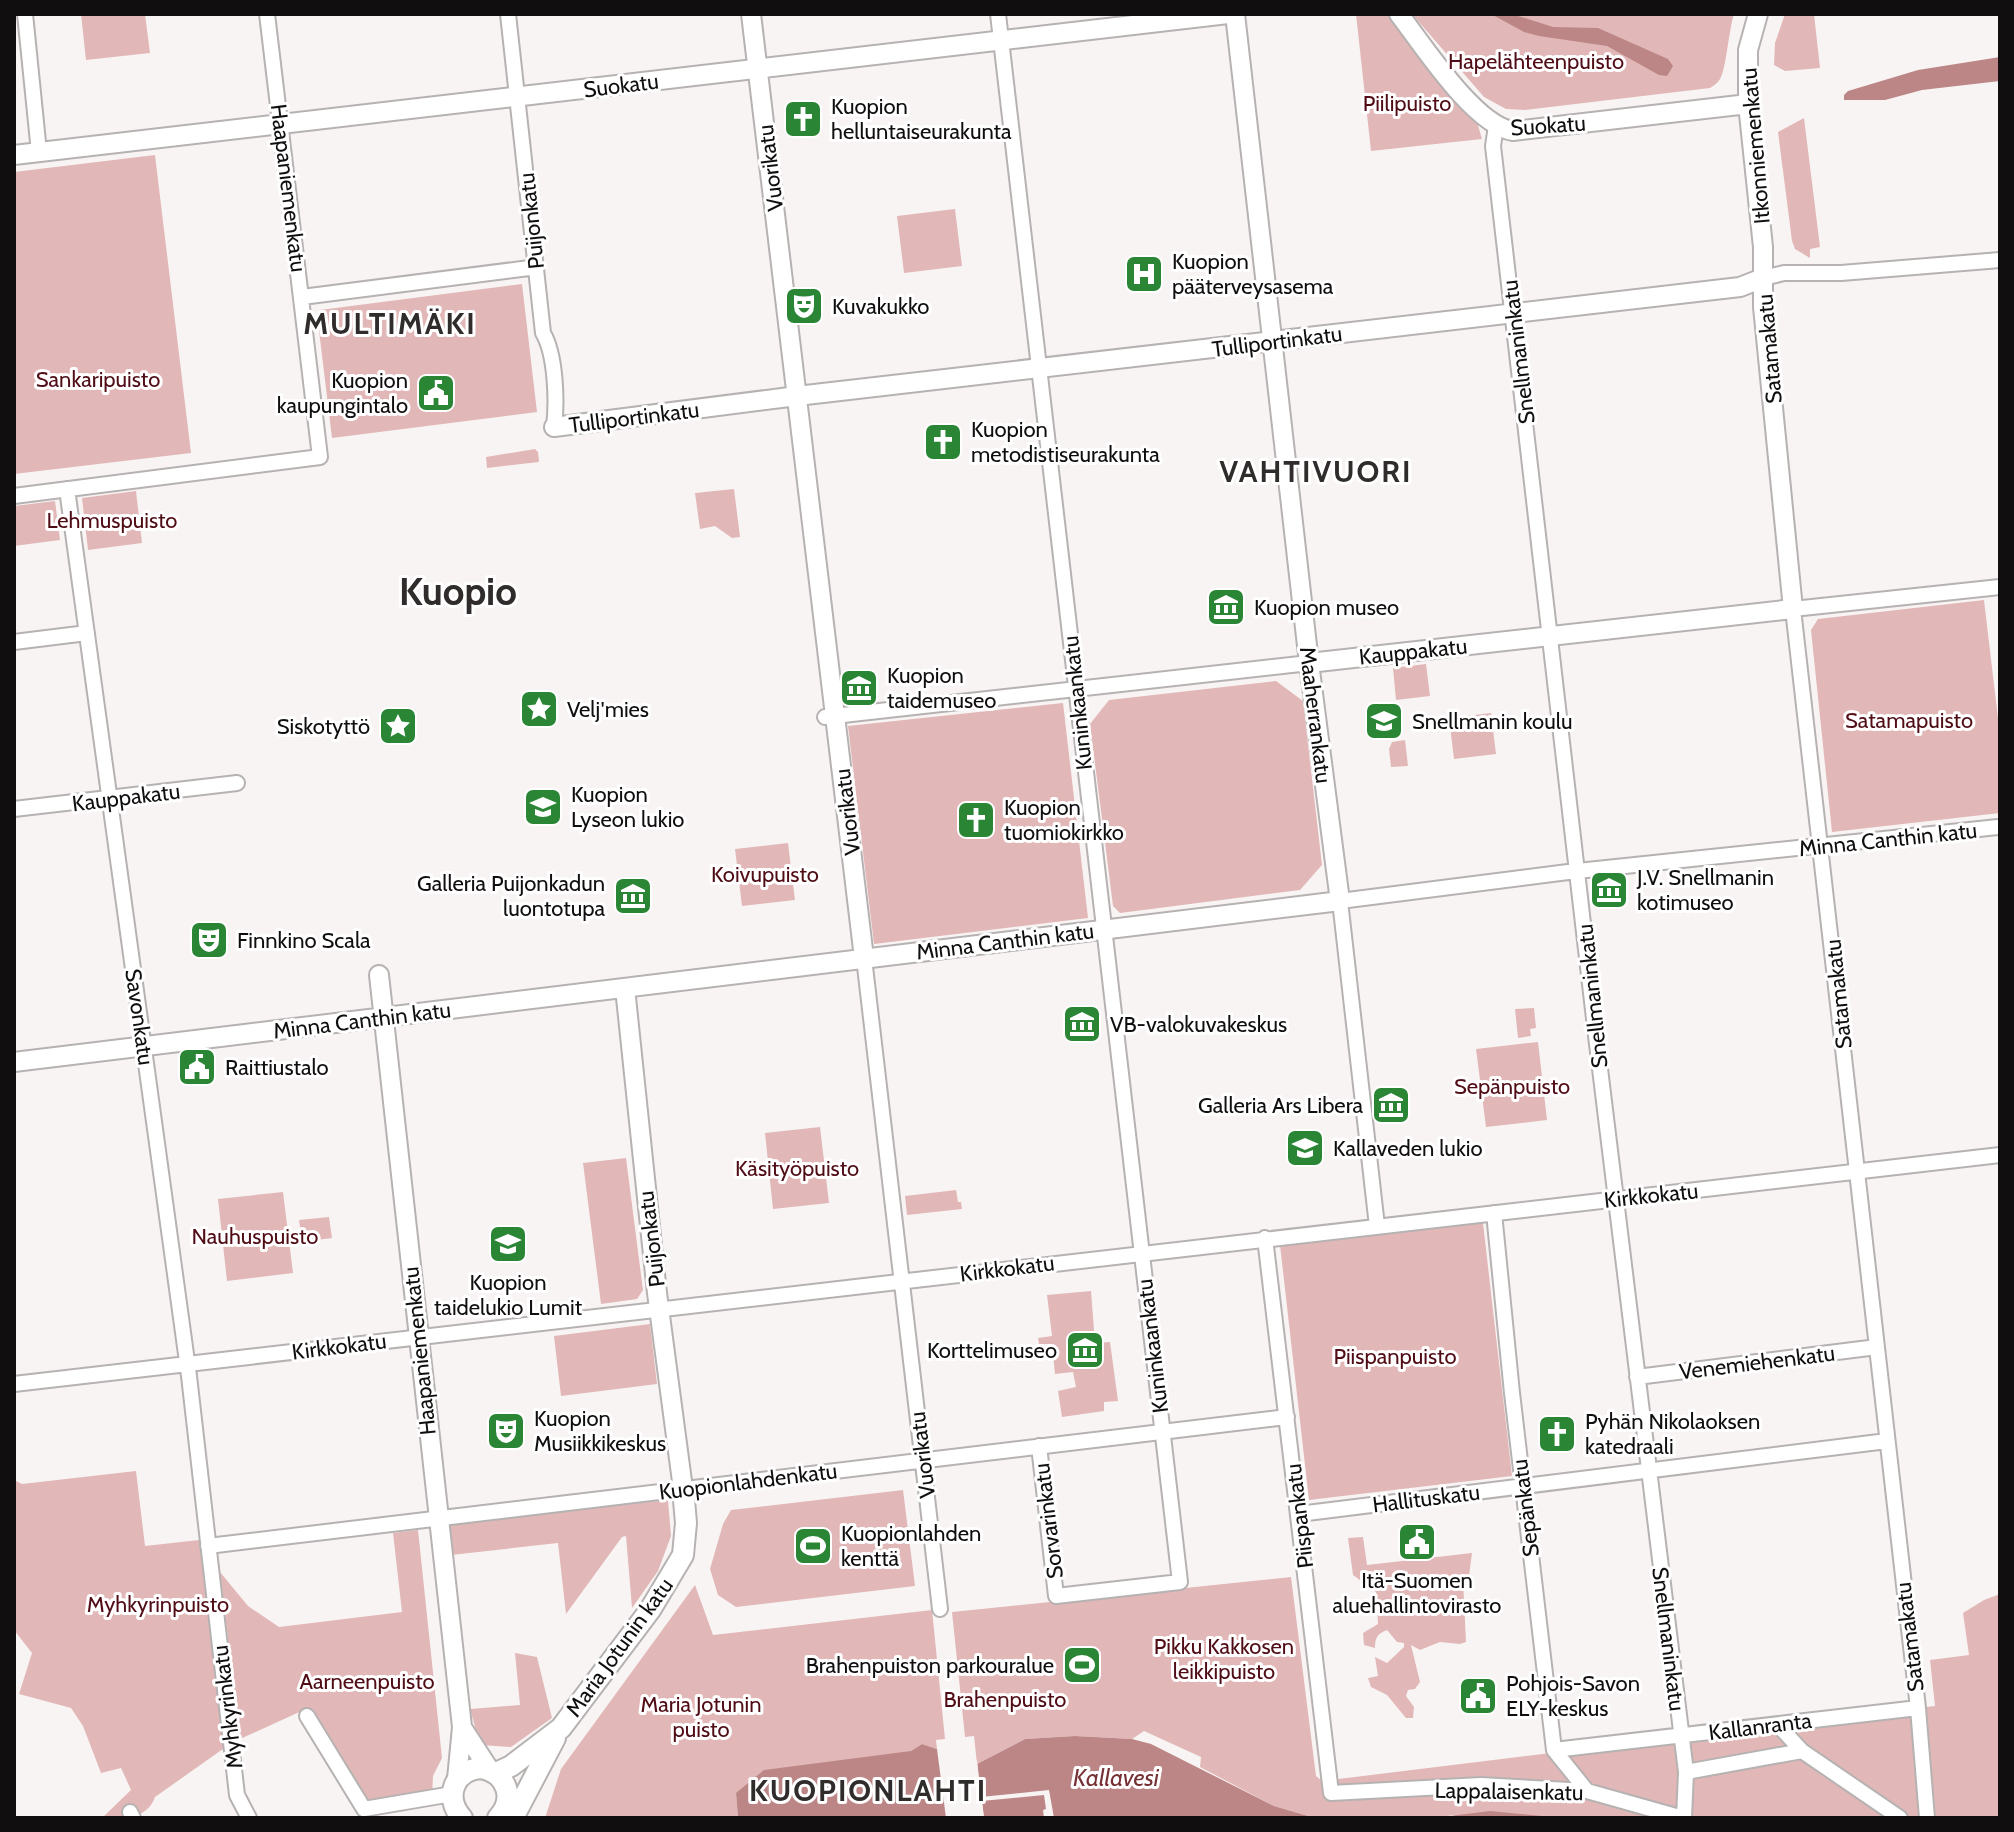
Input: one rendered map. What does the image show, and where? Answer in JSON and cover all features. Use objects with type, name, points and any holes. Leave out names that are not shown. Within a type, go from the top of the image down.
[{"type":"main road","name":"Vuorikatu","points":[[751,14],[797,396],[830,717],[864,958]]},
{"type":"main road","name":"Suokatu","points":[[14,155],[1228,14]]},
{"type":"main road","name":"Maaherrankatu","points":[[1235,14],[1309,663],[1340,901]]},
{"type":"main road","name":"Suokatu","points":[[1399,14],[1429,56],[1496,126],[1513,131],[1748,104]]},
{"type":"main road","name":"Itkonniemenkatu","points":[[1758,14],[1748,50],[1748,104],[1763,247],[1763,278]]},
{"type":"main road","name":"Tulliportinkatu","points":[[554,427],[1740,287],[1763,278]]},
{"type":"main road","name":"Satamakatu","points":[[1763,278],[1763,307],[1793,609]]},
{"type":"main road","name":"Kauppakatu","points":[[1309,663],[1793,609]]},
{"type":"main road","name":"Minna Canthin katu","points":[[14,1062],[1340,901]]},
{"type":"main road","name":"Haapaniemenkatu","points":[[379,975],[462,1727],[454,1787]]},
{"type":"main road","name":"Puijonkatu","points":[[625,988],[671,1415],[683,1489]]},
{"type":"main road","name":"Maria Jotunin katu","points":[[454,1787],[474,1769],[492,1771],[511,1766],[561,1728],[650,1610],[677,1568],[685,1541],[683,1489]]},
{"type":"main road","name":"Haapaniemenkatu","points":[[462,1727],[492,1771]]},
{"type":"main road","points":[[513,1818],[561,1728]]},
{"type":"main road","points":[[508,1791],[544,1757]]},
{"type":"main road","points":[[492,1771],[504,1782],[508,1791],[505,1809],[498,1818]]},
{"type":"main road","points":[[454,1787],[453,1805],[462,1818]]},
{"type":"street","points":[[25,14],[39,152]]},
{"type":"street","name":"Haapaniemenkatu","points":[[67,489],[320,457],[267,14]]},
{"type":"street","name":"Puijonkatu","points":[[508,14],[543,333],[549,342],[557,407],[554,427]]},
{"type":"street","name":"Kuninkaankatu","points":[[998,14],[1180,1582],[1056,1596]]},
{"type":"street","name":"Snellmaninkatu","points":[[1496,126],[1493,146],[1648,1471],[1682,1735],[1686,1772],[1683,1818]]},
{"type":"street","name":"Tulliportinkatu","points":[[1763,278],[1784,273],[1841,273],[2000,260]]},
{"type":"street","points":[[302,297],[537,267]]},
{"type":"street","points":[[14,496],[67,489]]},
{"type":"street","name":"Savonkatu","points":[[67,489],[187,1364],[208,1546]]},
{"type":"street","name":"Kauppakatu","points":[[1793,609],[2000,587]]},
{"type":"street","name":"Satamakatu","points":[[1793,609],[1918,1708],[1927,1818]]},
{"type":"street","points":[[14,642],[87,633]]},
{"type":"street","name":"Kauppakatu","points":[[830,717],[1309,663]]},
{"type":"street","name":"Kauppakatu","points":[[14,809],[237,783]]},
{"type":"street","name":"Minna Canthin katu","points":[[1340,901],[1577,871],[1998,827]]},
{"type":"street","name":"Maaherrankatu","points":[[1340,901],[1377,1226]]},
{"type":"street","name":"Vuorikatu","points":[[864,958],[940,1609]]},
{"type":"street","name":"Kirkkokatu","points":[[14,1384],[2000,1155]]},
{"type":"street","name":"Sepänkatu","points":[[1494,1213],[1554,1750]]},
{"type":"street","name":"Piispankatu","points":[[1265,1238],[1331,1793]]},
{"type":"street","name":"Venemiehenkatu","points":[[1637,1377],[1877,1347]]},
{"type":"street","name":"Kuopionlahdenkatu","points":[[208,1546],[1287,1417]]},
{"type":"street","name":"Hallituskatu","points":[[1299,1514],[1887,1441]]},
{"type":"street","name":"Sorvarinkatu","points":[[1039,1446],[1056,1596]]},
{"type":"street","name":"Myhkyrinkatu","points":[[208,1546],[237,1795],[249,1818]]},
{"type":"street","name":"Kallanranta","points":[[1554,1750],[1918,1708]]},
{"type":"street","points":[[307,1716],[366,1813],[454,1787]]},
{"type":"street","points":[[1778,1725],[1802,1751],[1900,1818]]},
{"type":"street","points":[[1554,1750],[1587,1791]]},
{"type":"street","points":[[1686,1772],[1802,1751]]},
{"type":"street","name":"Lappalaisenkatu","points":[[1331,1793],[1481,1785],[1587,1791],[1683,1818]]},
{"type":"green space","points":[[81,14],[145,14],[150,53],[86,60]]},
{"type":"green space","name":"Piilipuisto","points":[[1356,14],[1387,14],[1449,89],[1475,115],[1482,139],[1371,151]]},
{"type":"green space","name":"Hapelähteenpuisto","points":[[1412,14],[1734,14],[1722,74],[1710,88],[1525,110],[1506,109],[1484,97]]},
{"type":"green space","points":[[1785,14],[1814,14],[1820,68],[1785,71],[1774,65],[1775,43]]},
{"type":"green space","points":[[1804,118],[1820,247],[1810,249],[1810,258],[1795,249],[1792,241],[1778,132]]},
{"type":"green space","name":"Sankaripuisto","points":[[155,155],[191,453],[14,474],[14,172]]},
{"type":"green space","points":[[955,209],[962,266],[904,273],[897,216]]},
{"type":"green space","points":[[522,284],[537,412],[332,438],[317,314],[320,310]]},
{"type":"green space","points":[[535,449],[539,462],[487,468],[486,457]]},
{"type":"green space","points":[[734,489],[740,537],[732,538],[715,526],[700,529],[695,493]]},
{"type":"green space","name":"Lehmuspuisto","points":[[136,491],[142,543],[88,550],[82,498]]},
{"type":"green space","points":[[55,501],[60,540],[14,546],[14,506]]},
{"type":"green space","name":"Satamapuisto","points":[[1984,600],[2000,735],[2000,813],[1832,832],[1811,630],[1818,619]]},
{"type":"green space","points":[[1426,664],[1430,696],[1396,700],[1393,668]]},
{"type":"green space","points":[[1276,681],[1303,701],[1322,865],[1300,890],[1120,913],[1113,906],[1090,724],[1109,700]]},
{"type":"green space","points":[[1063,703],[1088,918],[874,944],[848,726]]},
{"type":"green space","points":[[1491,713],[1496,754],[1454,759],[1449,718]]},
{"type":"green space","points":[[1405,740],[1408,766],[1391,767],[1389,749],[1392,742]]},
{"type":"green space","name":"Koivupuisto","points":[[788,843],[795,900],[742,906],[735,849]]},
{"type":"green space","points":[[1534,1008],[1536,1028],[1530,1029],[1531,1036],[1518,1038],[1515,1009]]},
{"type":"green space","name":"Sepänpuisto","points":[[1538,1042],[1547,1120],[1486,1127],[1476,1049]]},
{"type":"green space","name":"Käsityöpuisto","points":[[820,1127],[829,1203],[773,1209],[765,1133]]},
{"type":"green space","points":[[626,1158],[643,1290],[637,1299],[601,1304],[583,1163]]},
{"type":"green space","points":[[956,1190],[962,1209],[907,1215],[905,1196]]},
{"type":"green space","name":"Nauhuspuisto","points":[[283,1192],[293,1273],[227,1281],[218,1199]]},
{"type":"green space","points":[[329,1217],[332,1238],[302,1242],[299,1220]]},
{"type":"green space","name":"Piispanpuisto","points":[[1483,1223],[1512,1476],[1309,1500],[1280,1245]]},
{"type":"green space","points":[[1091,1291],[1095,1343],[1110,1342],[1118,1401],[1104,1402],[1104,1411],[1062,1417],[1058,1391],[1076,1387],[1073,1372],[1055,1374],[1052,1344],[1039,1344],[1038,1338],[1052,1336],[1047,1295]]},
{"type":"green space","points":[[650,1324],[657,1384],[561,1396],[554,1336]]},
{"type":"green space","name":"Myhkyrinpuisto","points":[[136,1471],[145,1546],[199,1540],[208,1546],[230,1744],[155,1797],[140,1814],[102,1818],[131,1790],[121,1768],[101,1773],[83,1726],[71,1708],[19,1694],[32,1653],[14,1630],[14,1480],[22,1484]]},
{"type":"green space","name":"Kuopionlahden kenttä","points":[[903,1490],[915,1586],[736,1607],[718,1595],[710,1569],[723,1524],[731,1510]]},
{"type":"green space","points":[[668,1500],[671,1536],[658,1571],[632,1608],[626,1536],[622,1537],[566,1614],[558,1543],[451,1555],[442,1524]]},
{"type":"green space","name":"Aarneenpuisto","points":[[418,1530],[442,1758],[433,1776],[432,1798],[364,1809],[341,1759],[306,1709],[240,1739],[220,1572],[248,1606],[279,1627],[402,1612],[393,1533]]},
{"type":"green space","points":[[1363,1537],[1367,1565],[1472,1553],[1469,1576],[1463,1580],[1466,1642],[1440,1642],[1420,1650],[1411,1645],[1420,1682],[1415,1689],[1408,1690],[1406,1696],[1414,1707],[1413,1718],[1406,1718],[1387,1695],[1371,1687],[1368,1678],[1378,1676],[1375,1657],[1387,1663],[1404,1647],[1404,1643],[1397,1642],[1387,1630],[1377,1637],[1375,1648],[1364,1645],[1363,1633],[1378,1624],[1376,1592],[1353,1575],[1348,1538]]},
{"type":"green space","points":[[1291,1577],[1316,1776],[1322,1781],[1935,1706],[1930,1660],[1969,1655],[1963,1613],[2000,1594],[2000,1818],[1455,1818],[1454,1815],[1434,1818],[1315,1818],[1274,1806],[1200,1767],[1201,1757],[1144,1731],[1132,1739],[1075,1736],[1025,1739],[977,1764],[974,1736],[965,1737],[952,1612]]},
{"type":"green space","name":"Maria Jotunin puisto","points":[[695,1585],[713,1635],[932,1610],[945,1739],[936,1740],[937,1749],[922,1744],[911,1751],[736,1793],[738,1818],[545,1818],[561,1769]]},
{"type":"green space","points":[[515,1653],[537,1657],[552,1718],[511,1747],[480,1745],[470,1709],[520,1705]]},
{"type":"water","points":[[1491,14],[1512,14],[1553,27],[1598,28],[1668,59],[1673,66],[1667,76],[1659,75],[1607,46],[1524,32]]},
{"type":"water","points":[[2000,57],[2000,81],[1922,90],[1885,100],[1844,100],[1848,91],[1918,70]]},
{"type":"water","name":"Kallavesi","points":[[1075,1736],[1132,1739],[1151,1744],[1274,1806],[1315,1818],[984,1818],[977,1764],[1025,1739]]},
{"type":"water","points":[[922,1744],[937,1749],[946,1818],[738,1818],[736,1793],[764,1770],[911,1751]]},
{"type":"water","points":[[1490,1811],[1562,1818],[1434,1818]]},
{"type":"pier","points":[[977,1760],[981,1797],[1049,1790],[1054,1818],[1044,1818],[1044,1795],[982,1801],[984,1818],[980,1818],[973,1764]]},
{"type":"place","name":"Kuopion helluntaiseurakunta","points":[[803,119]]},
{"type":"place","name":"Kuopion pääterveysasema","points":[[1144,274]]},
{"type":"place","name":"Kuvakukko","points":[[804,306]]},
{"type":"place","name":"Kuopion kaupungintalo","points":[[436,393]]},
{"type":"place","name":"Kuopion metodistiseurakunta","points":[[943,442]]},
{"type":"place","name":"Kuopion museo","points":[[1226,607]]},
{"type":"place","name":"Kuopion taidemuseo","points":[[859,688]]},
{"type":"place","name":"Velj'mies","points":[[539,709]]},
{"type":"place","name":"Snellmanin koulu","points":[[1384,721]]},
{"type":"place","name":"Siskotyttö","points":[[398,726]]},
{"type":"place","name":"Kuopion Lyseon lukio","points":[[543,807]]},
{"type":"place","name":"Kuopion tuomiokirkko","points":[[976,820]]},
{"type":"place","name":"J.V. Snellmanin kotimuseo","points":[[1609,890]]},
{"type":"place","name":"Galleria Puijonkadun luontotupa","points":[[633,896]]},
{"type":"place","name":"Finnkino Scala","points":[[209,940]]},
{"type":"place","name":"VB-valokuvakeskus","points":[[1082,1024]]},
{"type":"place","name":"Raittiustalo","points":[[197,1067]]},
{"type":"place","name":"Galleria Ars Libera","points":[[1391,1105]]},
{"type":"place","name":"Kallaveden lukio","points":[[1305,1148]]},
{"type":"place","name":"Kuopion taidelukio Lumit","points":[[508,1244]]},
{"type":"place","name":"Korttelimuseo","points":[[1085,1350]]},
{"type":"place","name":"Kuopion Musiikkikeskus","points":[[506,1431]]},
{"type":"place","name":"Pyhän Nikolaoksen katedraali","points":[[1557,1434]]},
{"type":"place","name":"Itä-Suomen aluehallintovirasto","points":[[1417,1542]]},
{"type":"place","name":"Kuopionlahden kenttä","points":[[813,1546]]},
{"type":"place","name":"Brahenpuiston parkouralue","points":[[1082,1665]]},
{"type":"place","name":"Pohjois-Savon ELY-keskus","points":[[1478,1696]]},
{"type":"district","name":"MULTIMÄKI","points":[[390,324]]},
{"type":"district","name":"VAHTIVUORI","points":[[1316,472]]},
{"type":"district","name":"Kuopio","points":[[458,592]]},
{"type":"district","name":"KUOPIONLAHTI","points":[[868,1791]]},
{"type":"park label","name":"Pikku Kakkosen leikkipuisto","points":[[1224,1658]]},
{"type":"park label","name":"Brahenpuisto","points":[[1005,1699]]}]
